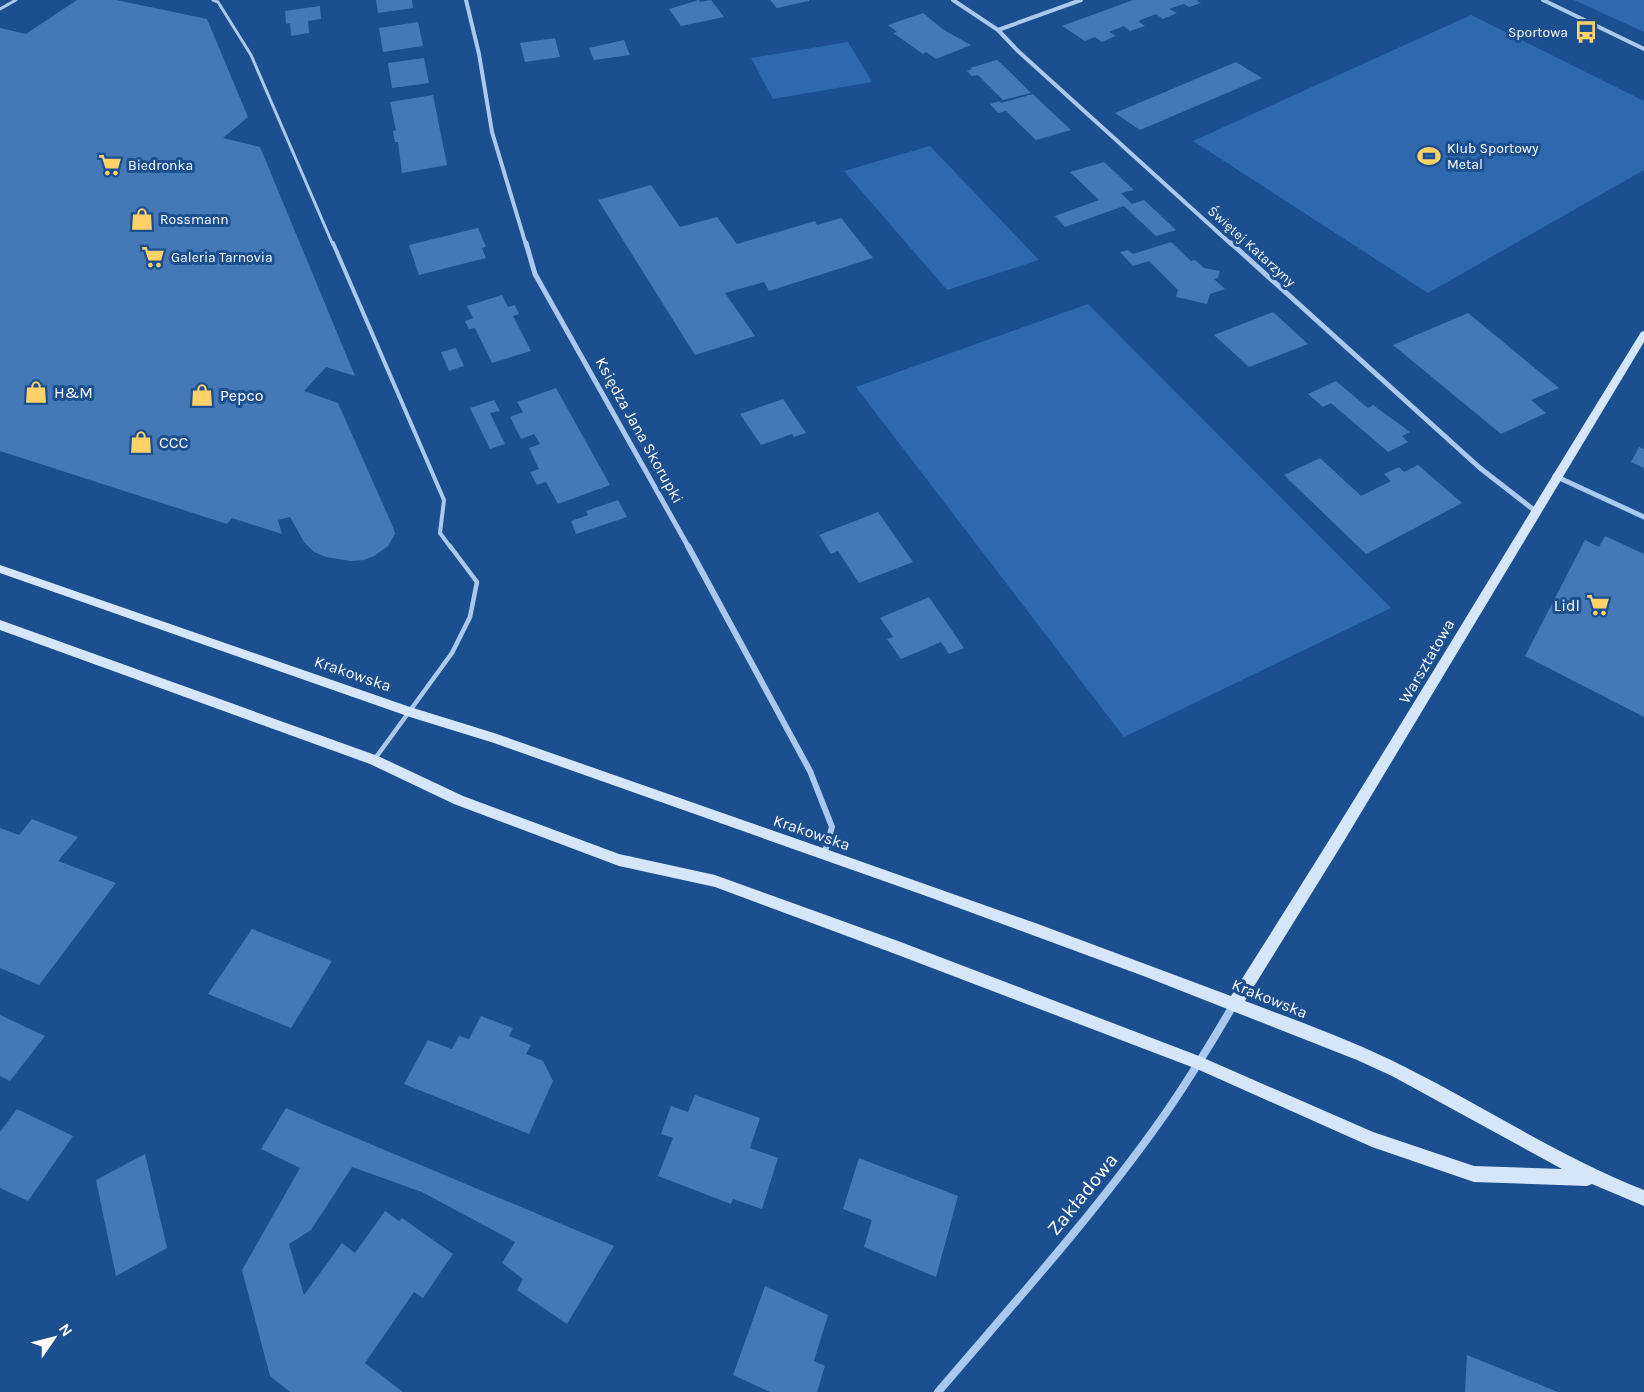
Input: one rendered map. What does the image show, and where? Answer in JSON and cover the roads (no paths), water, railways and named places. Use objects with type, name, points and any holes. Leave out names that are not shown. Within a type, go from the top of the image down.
[{"type":"street","name":"Księdza Jana Skorupki","points":[[466,0],[479,54],[492,132],[535,274],[761,677],[810,771],[832,827],[824,856]]},
{"type":"street","name":"Świętej Katarzyny","points":[[953,0],[998,30],[1027,59],[1480,468],[1534,510]]},
{"type":"street","points":[[998,30],[1081,0]]},
{"type":"street","points":[[1543,0],[1644,49]]},
{"type":"street","name":"Warsztatowa","points":[[1235,1003],[1356,812],[1534,510],[1644,334]]},
{"type":"street","points":[[1555,476],[1644,517]]},
{"type":"street","name":"Krakowska","points":[[0,569],[410,712],[494,738],[1079,945],[1235,1003],[1384,1064],[1592,1178],[1644,1198]]},
{"type":"street","name":"Krakowska","points":[[0,625],[374,760],[459,800],[619,860],[715,881],[1199,1063],[1372,1139],[1474,1174],[1592,1178]]},
{"type":"street","name":"Zakładowa","points":[[939,1392],[1091,1211],[1158,1124],[1199,1063],[1235,1003]]},
{"type":"lane","points":[[0,9],[16,0]]},
{"type":"lane","points":[[213,0],[218,2],[251,55],[444,500],[440,533],[477,582],[470,617],[452,653],[374,760]]},
{"type":"place","name":"Sportowa","points":[[1586,32]]},
{"type":"place","name":"Klub Sportowy Metal","points":[[1429,156]]},
{"type":"place","name":"Biedronka","points":[[110,165]]},
{"type":"place","name":"Rossmann","points":[[142,219]]},
{"type":"place","name":"Galeria Tarnovia","points":[[153,257]]},
{"type":"place","name":"H&M","points":[[36,392]]},
{"type":"place","name":"Pepco","points":[[202,395]]},
{"type":"place","name":"CCC","points":[[141,442]]},
{"type":"place","name":"Lidl","points":[[1598,605]]}]
